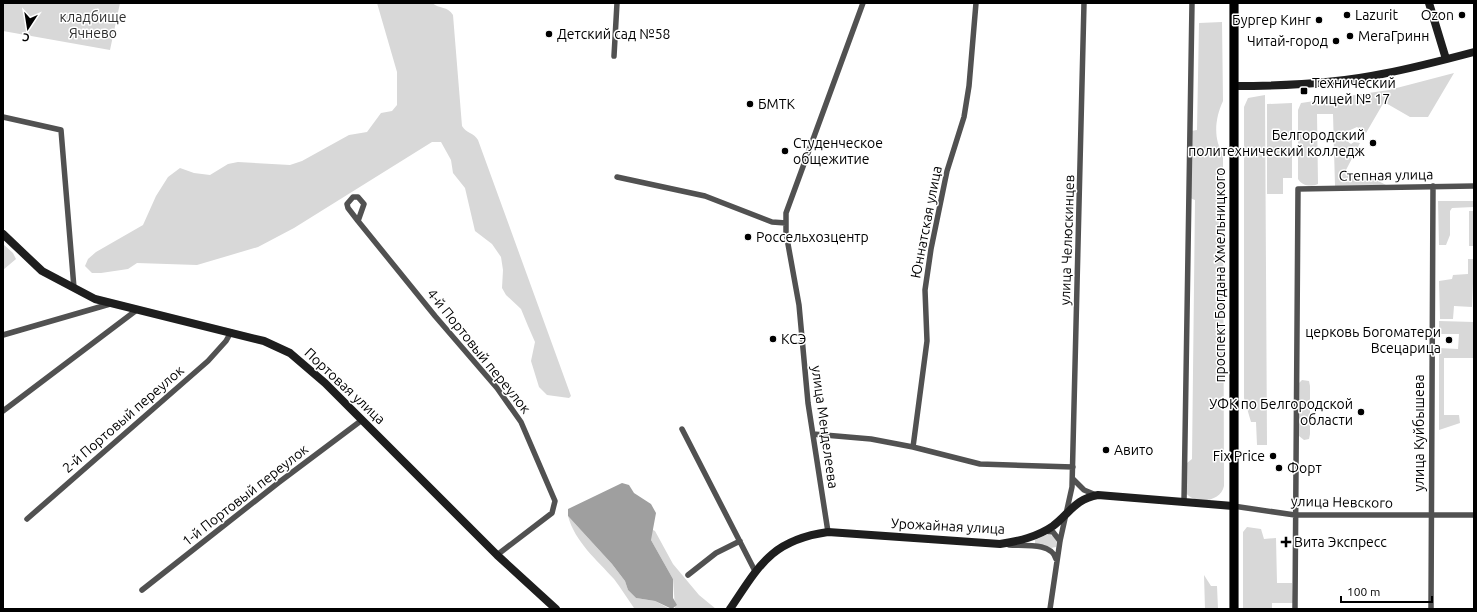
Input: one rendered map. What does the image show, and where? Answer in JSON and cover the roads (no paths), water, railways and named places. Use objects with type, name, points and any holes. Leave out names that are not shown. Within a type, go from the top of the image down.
[{"type":"main road","name":"проспект Богдана Хмельницкого","points":[[1234,3],[1236,224],[1233,506],[1234,609]]},
{"type":"main road","name":"проспект Богдана Хмельницкого","points":[[1234,86],[1240,81],[1240,3]]},
{"type":"street","points":[[614,56],[617,3]]},
{"type":"street","name":"улица Менделеева","points":[[828,532],[812,434],[799,305],[788,250],[786,213],[863,3]]},
{"type":"street","name":"Юннатская улица","points":[[913,447],[927,340],[925,290],[931,249],[947,171],[964,117],[970,86],[976,3]]},
{"type":"street","name":"улица Челюскинцев","points":[[1057,561],[1065,515],[1069,507],[1073,479],[1084,3]]},
{"type":"street","points":[[1184,502],[1192,3]]},
{"type":"street","points":[[1428,3],[1446,59]]},
{"type":"street","points":[[1234,86],[1280,85],[1348,80],[1382,74],[1474,52]]},
{"type":"street","points":[[3,117],[61,130],[74,288]]},
{"type":"street","points":[[617,177],[705,196],[772,222],[786,223]]},
{"type":"street","name":"улица Куйбышева","points":[[1431,609],[1433,186]]},
{"type":"street","name":"Степная улица","points":[[1295,515],[1298,189],[1474,186]]},
{"type":"street","name":"4-й Портовый переулок","points":[[358,221],[435,316],[497,388],[521,422],[555,501],[552,513],[497,555]]},
{"type":"street","name":"Портовая улица","points":[[3,234],[42,271],[95,299],[264,341],[290,353],[325,382],[497,555],[556,609]]},
{"type":"street","points":[[3,335],[112,303]]},
{"type":"street","points":[[3,411],[138,309]]},
{"type":"street","name":"2-й Портовый переулок","points":[[27,519],[208,361],[226,341],[231,332]]},
{"type":"street","name":"1-й Портовый переулок","points":[[142,590],[278,483],[362,420]]},
{"type":"street","points":[[682,429],[755,571]]},
{"type":"street","points":[[812,434],[870,439],[913,447],[980,464],[1073,467]]},
{"type":"street","points":[[1073,479],[1084,490],[1098,495]]},
{"type":"street","points":[[1072,486],[1076,496],[1083,499]]},
{"type":"street","name":"Урожайная улица","points":[[730,609],[755,571],[769,556],[788,544],[808,536],[828,532],[1000,544],[1026,539],[1045,531],[1083,499],[1098,495],[1233,506]]},
{"type":"street","name":"улица Невского","points":[[1233,506],[1295,515],[1474,515]]},
{"type":"street","points":[[1295,515],[1295,609]]},
{"type":"street","points":[[1045,531],[1053,532],[1060,542]]},
{"type":"street","points":[[688,576],[716,553],[740,541]]},
{"type":"street","points":[[1000,544],[1047,548],[1054,553],[1057,561],[1050,609]]},
{"type":"place","name":"Lazurit","points":[[1347,15]]},
{"type":"place","name":"Ozon","points":[[1462,15]]},
{"type":"place","name":"Бургер Кинг","points":[[1319,20]]},
{"type":"place","name":"Детский сад №58","points":[[549,34]]},
{"type":"place","name":"МегаГринн","points":[[1350,36]]},
{"type":"place","name":"Читай-город","points":[[1336,41]]},
{"type":"place","name":"Технический лицей № 17","points":[[1304,91]]},
{"type":"place","name":"БМТК","points":[[750,104]]},
{"type":"place","name":"Белгородский политехнический колледж","points":[[1373,143]]},
{"type":"place","name":"Студенческое общежитие","points":[[785,151]]},
{"type":"place","name":"Россельхозцентр","points":[[748,237]]},
{"type":"place","name":"КСЭ","points":[[773,339]]},
{"type":"place","name":"церковь Богоматери Всецарица","points":[[1449,340]]},
{"type":"place","name":"УФК по Белгородской области","points":[[1361,412]]},
{"type":"place","name":"Авито","points":[[1106,450]]},
{"type":"place","name":"Fix Price","points":[[1273,456]]},
{"type":"place","name":"Форт","points":[[1279,468]]},
{"type":"place","name":"Вита Экспресс","points":[[1286,542]]},
{"type":"park label","name":"кладбище Ячнево","points":[[93,26]]}]
